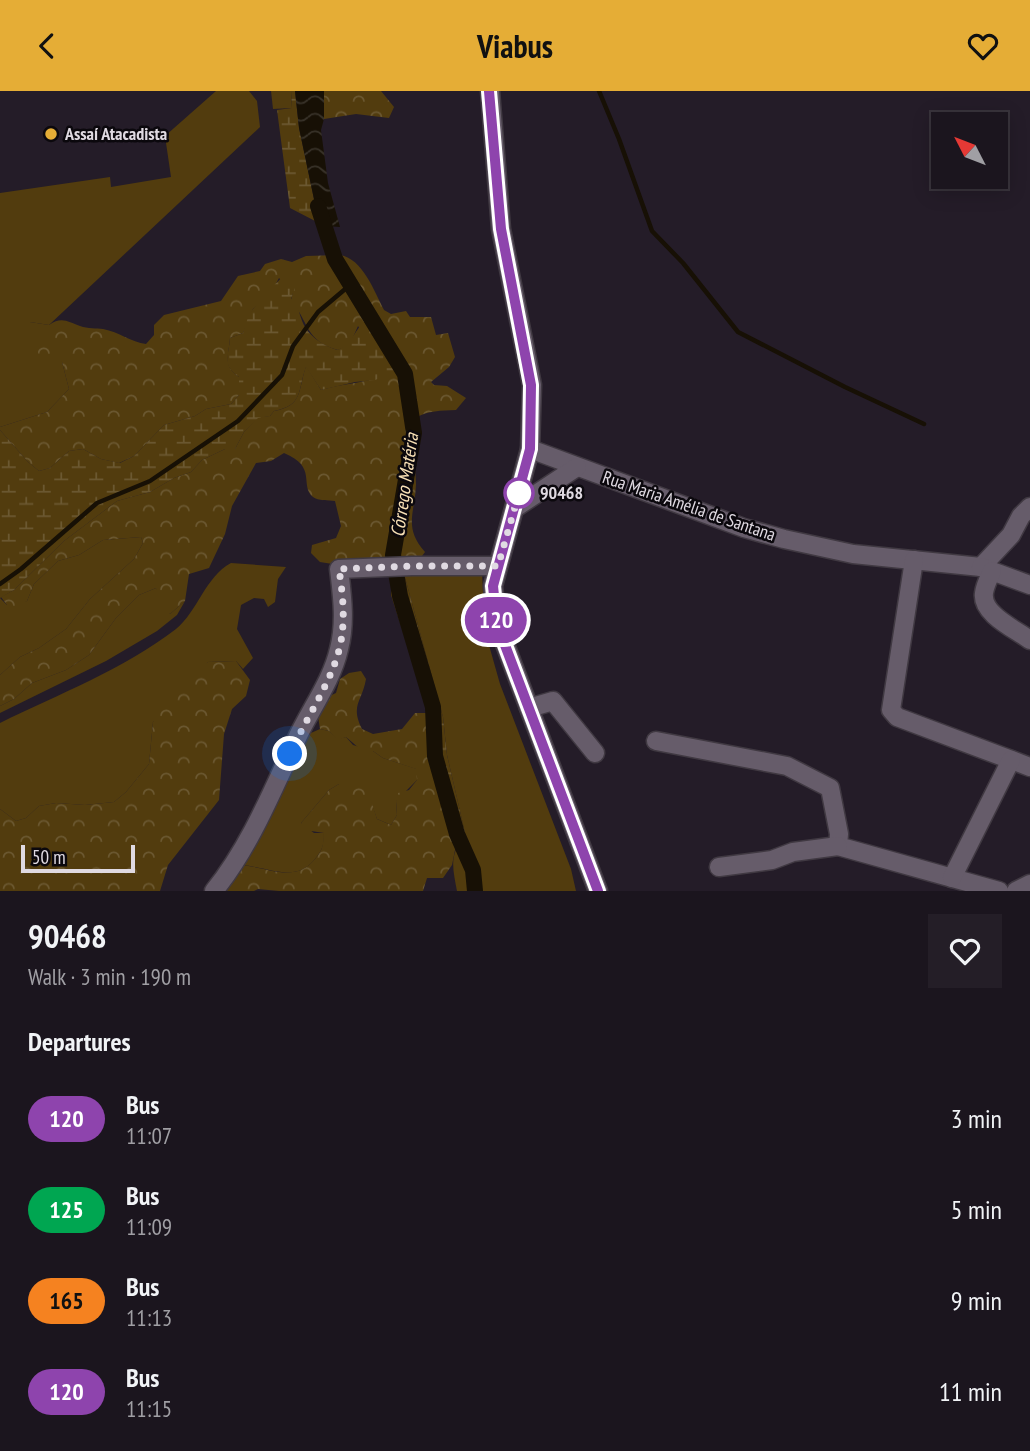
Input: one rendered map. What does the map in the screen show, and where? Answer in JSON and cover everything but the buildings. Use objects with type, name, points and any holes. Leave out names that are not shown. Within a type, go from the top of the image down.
[{"type":"street","points":[[489,91],[501,229],[531,385],[530,449],[493,586],[497,624],[598,891]]},
{"type":"street","name":"Rua Maria Amélia de Santana","points":[[530,449],[744,528],[853,554],[986,569],[1030,585]]},
{"type":"street","points":[[514,508],[577,467]]},
{"type":"street","points":[[1030,506],[986,569],[984,590],[984,601],[990,612],[1030,640]]},
{"type":"street","points":[[914,560],[891,710],[897,717],[1030,767]]},
{"type":"street","points":[[214,891],[259,821],[335,660],[342,634],[343,608],[339,569],[498,566]]},
{"type":"street","points":[[529,708],[553,701],[595,753]]},
{"type":"street","points":[[656,741],[787,766],[830,788],[839,834],[838,846]]},
{"type":"street","points":[[952,878],[1011,760]]},
{"type":"street","points":[[719,866],[772,860],[793,852],[838,846],[999,891]]},
{"type":"street","points":[[1016,891],[1030,884]]},
{"type":"green space","points":[[216,91],[249,91],[257,101],[260,127],[49,325],[30,322],[62,362],[69,389],[47,412],[0,427],[0,193],[110,177],[111,187],[171,177],[165,136]]},
{"type":"green space","points":[[271,91],[291,91],[292,108],[273,109]]},
{"type":"green space","points":[[291,91],[295,91],[299,128],[319,223],[290,208],[277,110],[292,108]]},
{"type":"green space","points":[[324,91],[381,91],[394,107],[389,118],[356,114],[324,119]]},
{"type":"green space","points":[[340,255],[361,269],[384,310],[391,314],[406,311],[410,317],[431,317],[436,335],[448,333],[455,357],[449,367],[431,382],[434,385],[447,386],[466,398],[456,410],[430,412],[415,418],[416,484],[412,527],[425,552],[419,560],[339,565],[320,562],[311,553],[312,545],[336,538],[341,526],[335,501],[313,497],[307,487],[301,464],[284,453],[271,461],[256,463],[232,506],[225,534],[209,568],[189,574],[185,601],[170,614],[159,604],[156,588],[139,595],[116,618],[89,655],[66,670],[32,683],[14,699],[0,706],[0,675],[20,657],[39,648],[66,629],[90,599],[134,559],[143,543],[141,537],[103,540],[79,555],[58,561],[34,584],[27,601],[14,608],[7,605],[1,597],[14,590],[64,541],[117,501],[150,492],[191,472],[202,460],[225,449],[235,449],[244,432],[258,417],[270,416],[274,411],[295,401],[306,366],[321,390],[390,373],[358,326],[350,344],[338,350],[313,336],[291,300],[293,292],[279,278],[272,291],[253,309],[243,333],[230,338],[228,364],[239,377],[239,395],[231,404],[206,409],[195,416],[164,425],[134,456],[119,463],[101,459],[83,449],[69,451],[50,468],[39,471],[0,430],[0,427],[47,412],[69,389],[62,362],[40,360],[30,322],[49,325],[65,321],[83,327],[109,330],[146,344],[154,335],[154,325],[164,315],[221,301],[238,276],[260,271],[265,264],[281,259],[292,262],[306,256]]},
{"type":"green space","points":[[285,275],[299,276],[291,299],[296,302],[303,324],[316,339],[338,350],[348,343],[369,316],[402,369],[375,380],[321,390],[306,367],[295,401],[274,411],[270,416],[258,418],[244,432],[235,449],[225,449],[202,460],[191,472],[150,492],[117,501],[64,541],[14,590],[0,598],[0,430],[39,471],[50,468],[69,451],[83,449],[101,459],[120,463],[134,456],[164,425],[195,416],[206,409],[231,404],[239,395],[239,377],[228,364],[230,338],[243,333],[251,312]]},
{"type":"green space","points":[[141,537],[143,543],[134,559],[90,599],[66,629],[39,648],[20,657],[0,675],[0,598],[7,605],[27,601],[34,584],[58,561],[79,555],[103,540]]},
{"type":"green space","points":[[231,563],[286,567],[278,579],[275,602],[268,607],[264,599],[254,598],[241,605],[237,629],[253,658],[243,669],[236,661],[208,662],[153,722],[149,764],[114,802],[39,806],[26,818],[16,821],[0,809],[0,723],[91,680],[156,643],[184,622],[208,585]]},
{"type":"green space","points":[[391,570],[403,570],[443,717],[447,755],[466,837],[456,845],[431,747],[432,721],[391,595]]},
{"type":"green space","points":[[403,570],[482,572],[485,631],[500,684],[571,869],[576,891],[457,891],[453,869],[454,855],[466,837],[447,755],[443,717]]},
{"type":"green space","points":[[156,588],[170,614],[185,601],[177,615],[157,631],[106,661],[0,713],[0,706],[14,699],[32,683],[66,670],[89,655],[116,618],[139,595]]},
{"type":"green space","points":[[236,661],[250,680],[246,696],[232,709],[224,734],[219,800],[168,865],[160,891],[0,891],[0,809],[16,821],[26,818],[39,806],[114,802],[149,764],[153,722],[172,686],[208,662]]},
{"type":"green space","points":[[361,671],[366,679],[357,709],[362,729],[373,734],[402,729],[415,713],[427,713],[432,721],[431,747],[456,845],[452,865],[443,878],[427,878],[423,891],[219,891],[241,865],[281,872],[299,871],[307,867],[321,850],[324,833],[305,830],[301,823],[329,790],[339,784],[366,784],[377,819],[391,825],[397,815],[398,793],[409,790],[417,780],[416,769],[383,758],[373,751],[366,754],[346,737],[338,740],[329,731],[320,729],[318,716],[321,700],[336,693],[340,679],[349,673]]},
{"type":"green space","points":[[320,729],[329,731],[338,739],[346,737],[353,745],[373,751],[383,758],[417,769],[417,780],[396,801],[397,815],[391,825],[377,819],[365,785],[339,784],[329,790],[301,823],[314,833],[324,833],[321,850],[307,867],[299,871],[281,872],[241,865],[304,736]]},
{"type":"water","points":[[295,91],[324,91],[324,119],[321,130],[328,183],[340,227],[319,223],[299,128]]},
{"type":"waterway","points":[[599,91],[652,231],[683,263],[738,332],[924,424]]},
{"type":"waterway","name":"Córrego Matéria","points":[[318,206],[335,259],[405,374],[414,433],[393,555],[400,596],[433,707],[435,756],[457,834],[473,870],[475,891]]},
{"type":"waterway","points":[[0,584],[97,503],[150,481],[238,421],[282,375],[293,346],[318,312],[350,285]]},
{"type":"bus line","name":"120","points":[[489,91],[501,229],[531,385],[530,449],[493,586],[497,624],[598,891]]},
{"type":"place","name":"Assaí Atacadista","points":[[51,134]]},
{"type":"place","name":"90468","points":[[519,493]]},
{"type":"route","points":[[290,754],[339,651],[343,608],[339,569],[498,566],[519,493]]}]
